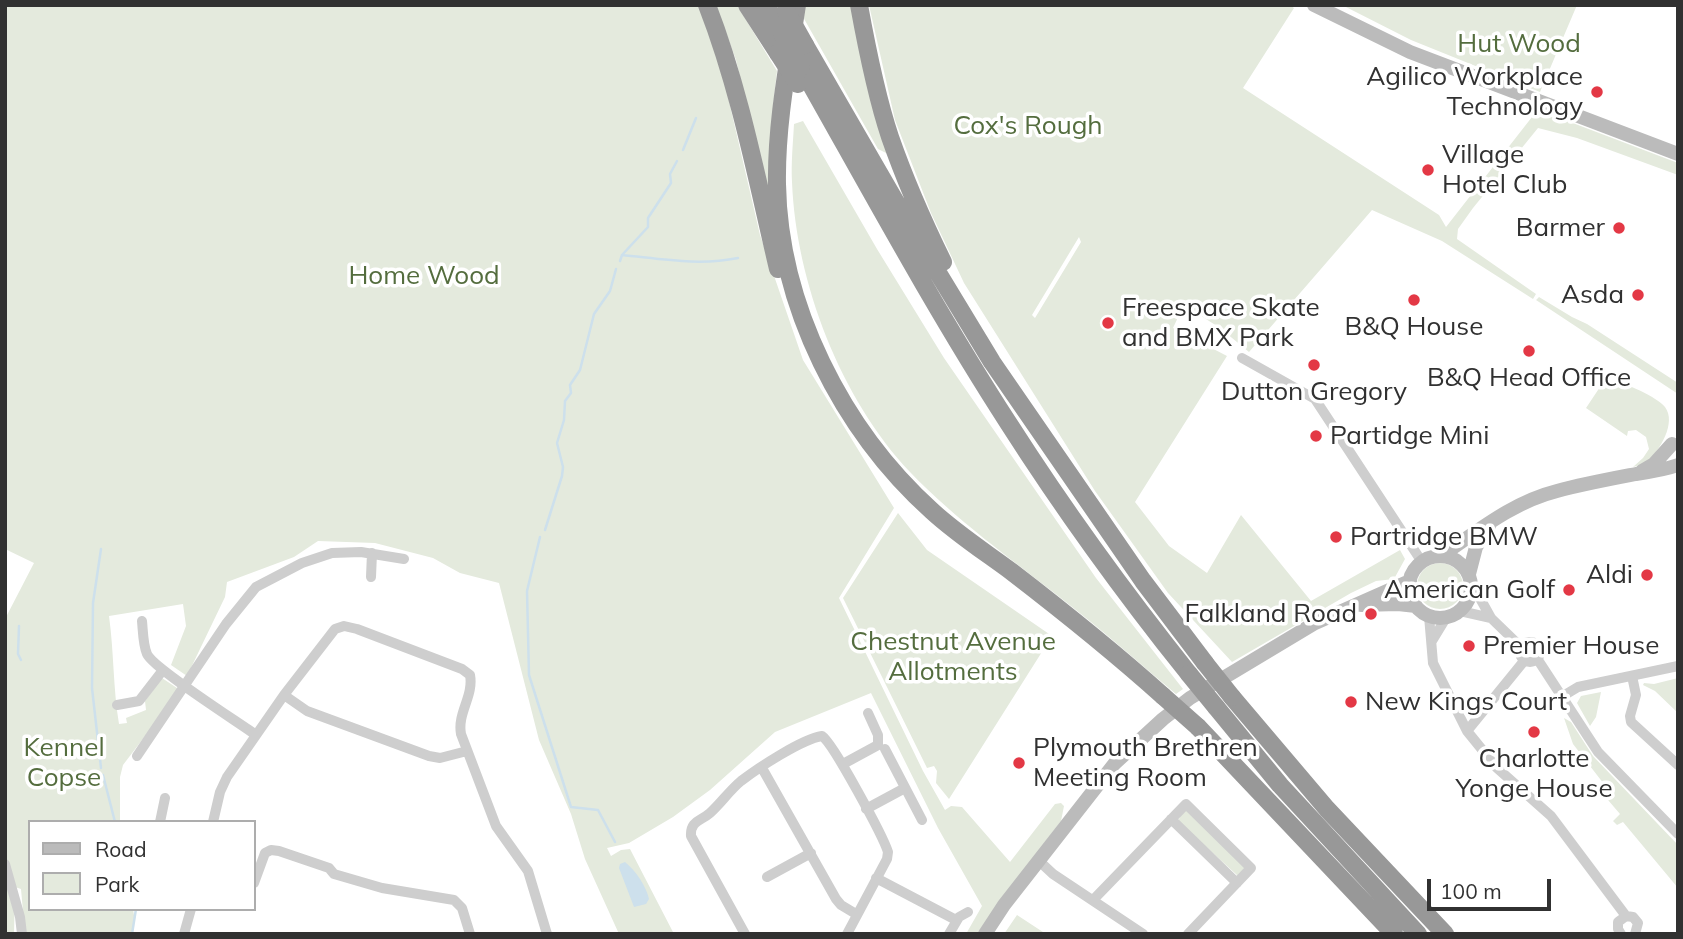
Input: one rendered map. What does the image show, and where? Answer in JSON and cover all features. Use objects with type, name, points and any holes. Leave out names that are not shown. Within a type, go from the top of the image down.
[{"type":"highway","points":[[707,5],[741,109],[778,270],[802,332],[817,350]]},
{"type":"highway","points":[[747,5],[778,53],[800,75]]},
{"type":"highway","points":[[766,5],[782,33],[800,75],[842,140],[926,288],[1009,424],[1107,565],[1189,674],[1280,785],[1418,934]]},
{"type":"highway","points":[[859,5],[889,135],[914,201],[945,268],[997,358],[1008,386]]},
{"type":"highway","points":[[788,7],[777,185],[790,272],[817,350],[857,424],[916,496],[954,530],[1076,622],[1198,727],[1394,934]]},
{"type":"highway","points":[[788,7],[805,45],[912,230],[1008,386],[1150,592],[1232,697],[1327,809],[1445,934]]},
{"type":"street","points":[[1314,5],[1446,67],[1678,154]]},
{"type":"street","points":[[1242,358],[1315,399],[1422,562]]},
{"type":"street","points":[[1441,556],[1516,507],[1556,491],[1656,472],[1678,462],[1672,450],[1675,439]]},
{"type":"street","points":[[1637,474],[1654,464],[1675,439]]},
{"type":"street","points":[[1432,642],[1446,618],[1460,611],[1467,603],[1471,593],[1470,578],[1476,547],[1491,522]]},
{"type":"street","points":[[137,756],[226,624],[256,587],[291,568],[324,555],[341,552],[372,553],[404,559]]},
{"type":"street","points":[[370,577],[372,553]]},
{"type":"street","points":[[1446,618],[1429,616],[1416,606],[1411,598],[1412,574],[1422,562],[1431,557],[1441,556],[1458,561],[1491,618],[1521,647]]},
{"type":"street","points":[[985,934],[1038,860],[1115,763],[1163,719],[1190,698],[1315,622],[1410,581]]},
{"type":"street","points":[[1357,604],[1416,606]]},
{"type":"street","points":[[1460,611],[1491,618]]},
{"type":"street","points":[[1429,616],[1433,663],[1467,731],[1497,768],[1551,816],[1626,916]]},
{"type":"street","points":[[142,621],[147,654],[163,670],[256,735]]},
{"type":"street","points":[[214,820],[223,785],[284,695],[335,629],[341,626],[352,628],[462,669],[470,675],[470,688],[460,723],[467,751],[496,826],[528,871],[547,934]]},
{"type":"street","points":[[1538,660],[1531,663],[1524,661],[1520,656],[1521,647],[1527,642],[1536,644],[1540,650],[1538,660],[1598,752],[1678,834]]},
{"type":"street","points":[[1467,731],[1524,661]]},
{"type":"street","points":[[1563,696],[1578,687],[1678,666]]},
{"type":"street","points":[[117,705],[139,701],[163,670]]},
{"type":"street","points":[[1632,676],[1636,695],[1630,716],[1632,722],[1678,765]]},
{"type":"street","points":[[284,695],[307,711],[429,756],[440,758],[467,751]]},
{"type":"street","points":[[842,764],[878,745],[878,735],[868,713]]},
{"type":"street","points":[[745,934],[691,836],[694,823],[708,816],[736,785],[811,739],[822,736],[828,740],[842,764],[888,852],[887,859],[847,934]]},
{"type":"street","points":[[885,749],[922,820]]},
{"type":"street","points":[[762,768],[836,899],[856,914]]},
{"type":"street","points":[[866,809],[905,788]]},
{"type":"street","points":[[160,820],[165,798]]},
{"type":"street","points":[[1093,900],[1186,804],[1251,868],[1188,934]]},
{"type":"street","points":[[1171,819],[1237,883]]},
{"type":"street","points":[[256,878],[265,853],[271,850],[279,851],[329,868],[334,874],[382,888],[454,901],[462,908],[470,934]]},
{"type":"street","points":[[767,877],[810,853]]},
{"type":"street","points":[[1038,860],[1053,874],[1143,934]]},
{"type":"street","points":[[5,864],[22,934]]},
{"type":"street","points":[[876,878],[956,920]]},
{"type":"street","points":[[184,934],[190,911]]},
{"type":"street","points":[[949,934],[956,920],[968,912]]},
{"type":"street","points":[[1621,934],[1618,922],[1626,916],[1633,917],[1638,923],[1635,934]]},
{"type":"green space","name":"Home Wood","points":[[5,5],[698,5],[719,58],[760,235],[803,360],[894,508],[839,598],[923,771],[945,810],[951,806],[962,807],[1010,862],[1055,804],[1061,803],[1064,806],[1061,821],[997,905],[979,934],[966,934],[982,906],[938,828],[871,693],[775,732],[710,790],[673,817],[629,843],[607,848],[611,856],[621,850],[630,849],[674,934],[619,934],[585,859],[571,814],[539,740],[499,583],[460,573],[433,558],[375,543],[318,541],[294,557],[227,582],[225,597],[187,676],[171,665],[186,626],[183,604],[109,616],[119,724],[127,723],[126,718],[146,710],[145,701],[162,678],[180,690],[123,765],[120,777],[120,820],[28,820],[28,911],[133,911],[135,921],[131,934],[25,934],[21,889],[15,887],[14,934],[5,934],[5,619],[34,563],[5,549]]},
{"type":"green space","points":[[716,5],[737,5],[777,71],[773,107],[777,229],[736,60]]},
{"type":"green space","points":[[805,5],[854,5],[888,146],[886,153],[878,149],[803,17]]},
{"type":"green space","name":"Cox's Rough","points":[[869,5],[1290,5],[1294,8],[1243,88],[1439,215],[1446,227],[1532,117],[1557,117],[1678,163],[1678,175],[1577,138],[1538,128],[1473,208],[1458,229],[1457,239],[1536,294],[1533,299],[1442,241],[1372,210],[1249,352],[1195,312],[1192,316],[1181,311],[1173,328],[1227,356],[1135,502],[1169,546],[1207,573],[1241,515],[1311,601],[1400,550],[1405,559],[1394,579],[1376,581],[1351,593],[1232,662],[1168,593],[1095,491],[964,283],[931,213],[895,120]],"holes":[[[1079,237],[1081,242],[1035,318],[1032,315]]]},
{"type":"green space","name":"Hut Wood","points":[[1342,5],[1577,5],[1540,92],[1411,40]]},
{"type":"green space","points":[[803,121],[944,358],[1096,578],[1183,689],[1176,694],[946,506],[910,472],[885,443],[863,410],[843,375],[827,338],[802,260],[795,220],[792,168],[794,124]]},
{"type":"green space","points":[[1539,297],[1587,324],[1678,383],[1678,394],[1536,300]]},
{"type":"green space","points":[[1612,382],[1625,384],[1648,395],[1661,403],[1668,414],[1668,428],[1657,451],[1648,461],[1633,467],[1649,449],[1646,437],[1636,430],[1628,431],[1627,436],[1586,408],[1600,387]]},
{"type":"green space","name":"Chestnut Avenue Allotments","points":[[898,513],[927,550],[1052,636],[949,799],[936,783],[937,771],[934,766],[927,768],[843,598]]},
{"type":"green space","points":[[1440,563],[1456,570],[1463,586],[1456,602],[1440,609],[1424,602],[1417,586],[1424,570]]},
{"type":"green space","points":[[1678,678],[1678,713],[1655,691],[1643,685],[1644,683],[1654,684]]},
{"type":"green space","points":[[1601,692],[1596,717],[1590,726],[1577,703],[1581,696]]},
{"type":"green space","points":[[1564,718],[1571,722],[1593,756],[1678,845],[1678,888],[1623,822],[1617,825],[1613,821],[1620,814],[1602,793],[1607,788],[1573,744]]},
{"type":"green space","points":[[1183,811],[1188,811],[1245,868],[1238,876],[1178,821]]},
{"type":"green space","points":[[1017,915],[1046,934],[1004,934]]},
{"type":"water","points":[[625,862],[637,874],[646,889],[649,899],[646,904],[634,907],[619,868],[620,864]]},
{"type":"waterway","points":[[683,150],[696,118]]},
{"type":"waterway","points":[[620,261],[622,255],[648,227],[648,218],[671,183],[670,174],[677,161]]},
{"type":"waterway","points":[[622,255],[695,262],[738,258]]},
{"type":"waterway","points":[[545,530],[562,476],[563,467],[557,443],[564,420],[565,401],[571,393],[570,385],[580,370],[594,314],[610,291],[616,269]]},
{"type":"waterway","points":[[540,537],[527,591],[529,675],[571,807],[598,810],[615,842]]},
{"type":"waterway","points":[[101,549],[93,603],[92,688],[101,768]]},
{"type":"waterway","points":[[19,626],[18,654],[21,660]]},
{"type":"waterway","points":[[103,775],[114,820]]},
{"type":"waterway","points":[[132,934],[136,911]]},
{"type":"place","name":"Agilico Workplace Technology","points":[[1597,92]]},
{"type":"place","name":"Village Hotel Club","points":[[1428,170]]},
{"type":"place","name":"Barmer","points":[[1619,228]]},
{"type":"place","name":"Asda","points":[[1638,295]]},
{"type":"place","name":"B&Q House","points":[[1414,300]]},
{"type":"place","name":"Freespace Skate and BMX Park","points":[[1108,323]]},
{"type":"place","name":"B&Q Head Office","points":[[1529,351]]},
{"type":"place","name":"Dutton Gregory","points":[[1314,365]]},
{"type":"place","name":"Partidge Mini","points":[[1316,436]]},
{"type":"place","name":"Partridge BMW","points":[[1336,537]]},
{"type":"place","name":"Aldi","points":[[1647,575]]},
{"type":"place","name":"American Golf","points":[[1569,590]]},
{"type":"place","name":"Falkland Road","points":[[1371,614]]},
{"type":"place","name":"Premier House","points":[[1469,646]]},
{"type":"place","name":"New Kings Court","points":[[1351,702]]},
{"type":"place","name":"Charlotte Yonge House","points":[[1534,732]]},
{"type":"place","name":"Plymouth Brethren Meeting Room","points":[[1019,763]]},
{"type":"park label","name":"Kennel Copse","points":[[64,763]]}]
